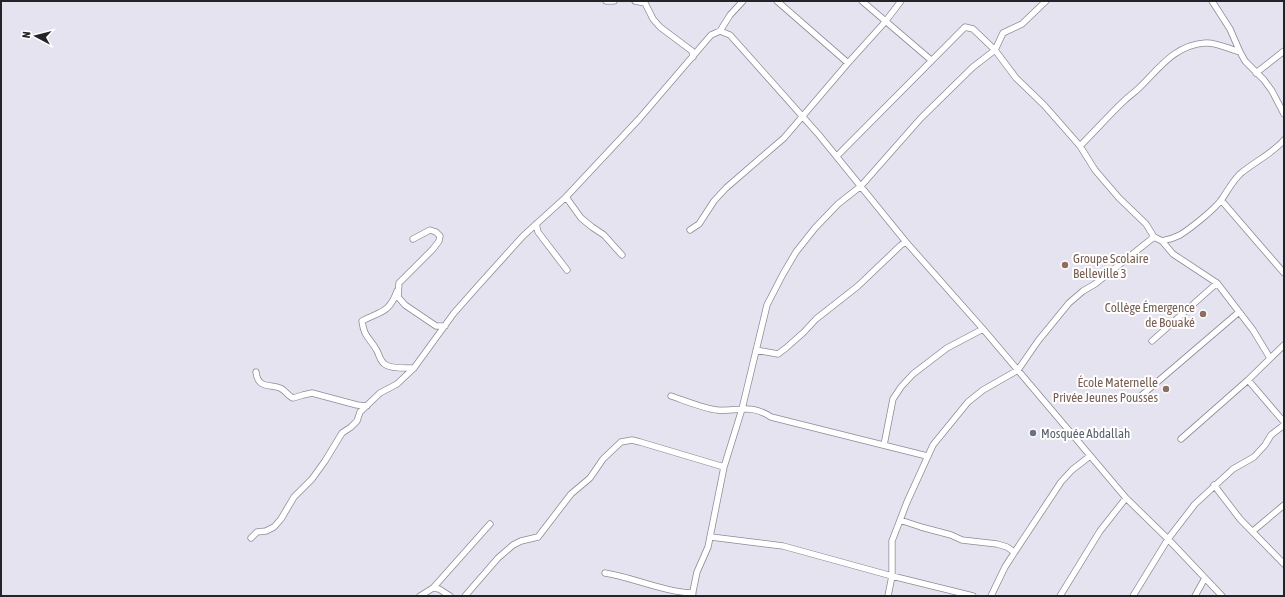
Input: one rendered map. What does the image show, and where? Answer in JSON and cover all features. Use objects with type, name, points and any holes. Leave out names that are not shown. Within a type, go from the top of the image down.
[{"type":"street","points":[[606,1],[614,1]]},
{"type":"street","points":[[635,1],[645,3],[653,19],[660,27],[692,51],[693,57]]},
{"type":"street","points":[[251,538],[257,532],[266,531],[274,527],[281,519],[294,497],[312,479],[342,433],[357,420],[360,412],[380,393],[398,384],[414,368],[454,313],[477,287],[523,236],[566,197],[639,119],[711,35],[720,31],[730,15],[740,6],[743,1]]},
{"type":"street","points":[[777,1],[848,63]]},
{"type":"street","points":[[862,1],[931,60]]},
{"type":"street","points":[[690,230],[699,224],[714,201],[726,188],[784,138],[885,22],[901,1]]},
{"type":"street","points":[[605,573],[632,578],[679,592],[692,594],[697,572],[708,547],[724,467],[742,409],[767,305],[796,252],[824,218],[838,204],[861,186],[921,118],[973,67],[995,50],[1002,33],[1022,24],[1046,1]]},
{"type":"street","points":[[1212,1],[1230,29],[1245,61],[1264,80],[1272,91],[1284,114]]},
{"type":"street","points":[[837,156],[965,27],[973,29],[995,50],[1016,78],[1044,105],[1080,146],[1095,170],[1146,224],[1154,237],[1162,241],[1173,254],[1217,283],[1253,330],[1270,358]]},
{"type":"street","points":[[720,31],[730,35],[803,116],[906,242],[983,329],[1126,498],[1168,539],[1222,596]]},
{"type":"street","points":[[1080,146],[1124,100],[1139,88],[1165,60],[1174,54],[1183,49],[1204,43],[1212,43],[1240,52]]},
{"type":"street","points":[[1256,73],[1284,51]]},
{"type":"street","points":[[1162,241],[1172,239],[1180,235],[1202,218],[1221,200],[1233,181],[1284,140]]},
{"type":"street","points":[[566,197],[581,218],[604,235],[622,255]]},
{"type":"street","points":[[1221,200],[1284,273]]},
{"type":"street","points":[[536,224],[538,232],[568,270]]},
{"type":"street","points":[[413,240],[430,230],[436,232],[440,236],[439,241],[433,249],[400,283],[394,300],[388,308],[362,321],[363,330],[376,349],[380,360],[386,366],[414,368]]},
{"type":"street","points":[[888,596],[892,576],[892,541],[932,445],[968,402],[983,390],[1018,370],[1038,341],[1069,303],[1083,291],[1095,284],[1134,251],[1154,237]]},
{"type":"street","points":[[756,350],[778,354],[816,320],[858,286],[906,242]]},
{"type":"street","points":[[400,283],[398,297],[405,305],[436,326],[445,326]]},
{"type":"street","points":[[1152,341],[1217,283]]},
{"type":"street","points":[[1142,395],[1239,312]]},
{"type":"street","points":[[884,445],[893,399],[901,387],[913,374],[947,348],[983,329]]},
{"type":"street","points":[[1181,439],[1248,380],[1284,345]]},
{"type":"street","points":[[256,372],[257,378],[260,382],[267,386],[279,388],[293,398],[312,393],[357,405],[368,406]]},
{"type":"street","points":[[1134,596],[1168,539],[1195,504],[1233,469],[1254,457],[1265,446],[1271,435],[1284,424],[1248,380]]},
{"type":"street","points":[[672,396],[716,410],[755,409],[764,412],[771,417],[927,456]]},
{"type":"street","points":[[465,596],[498,558],[513,545],[521,541],[538,537],[571,494],[590,478],[603,459],[620,442],[632,440],[724,467]]},
{"type":"street","points":[[991,596],[1014,552],[1061,482],[1072,470],[1090,456]]},
{"type":"street","points":[[1214,485],[1240,519],[1284,564]]},
{"type":"street","points":[[1060,596],[1100,531],[1126,498]]},
{"type":"street","points":[[1253,531],[1284,505]]},
{"type":"street","points":[[900,520],[951,534],[962,540],[997,544],[1007,547],[1014,552]]},
{"type":"street","points":[[420,596],[433,588],[490,524]]},
{"type":"street","points":[[710,537],[783,546],[952,594],[973,596]]},
{"type":"street","points":[[1195,596],[1205,578]]},
{"type":"street","points":[[433,588],[440,589],[450,596]]},
{"type":"place","name":"Groupe Scolaire Belleville 3","points":[[1065,265]]},
{"type":"place","name":"Collège Émergence de Bouaké","points":[[1203,314]]},
{"type":"place","name":"École Maternelle Privée Jeunes Pousses","points":[[1166,389]]},
{"type":"place","name":"Mosquée Abdallah","points":[[1033,433]]}]
